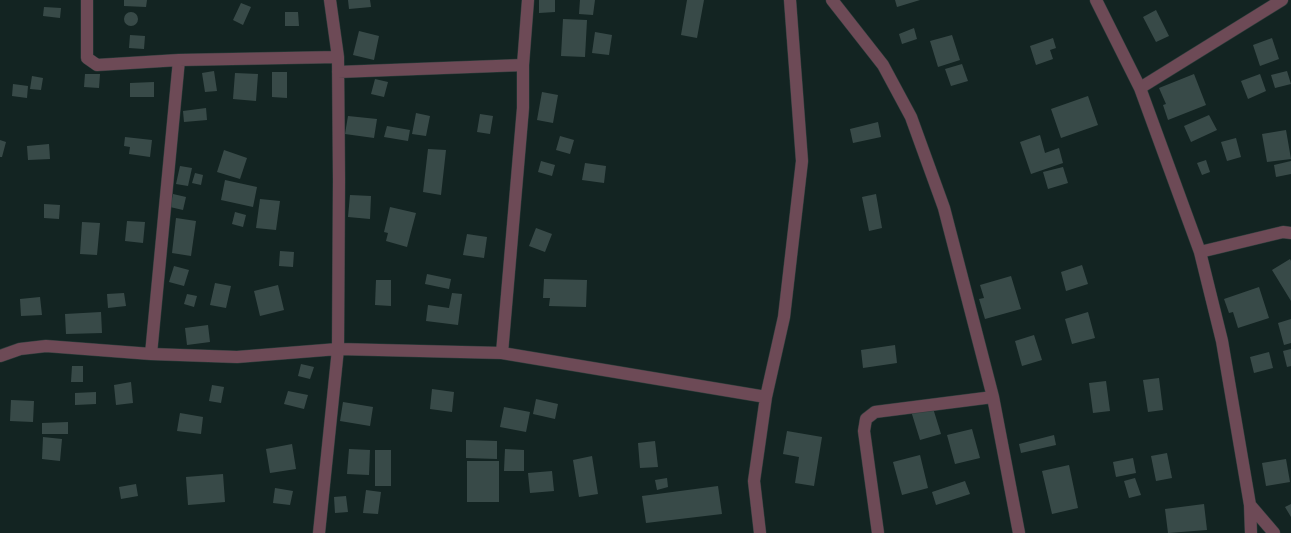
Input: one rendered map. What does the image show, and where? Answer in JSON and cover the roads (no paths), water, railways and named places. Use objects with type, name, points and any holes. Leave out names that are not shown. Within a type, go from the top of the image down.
[{"type":"street","points":[[87,0],[88,58],[91,62],[97,65],[179,60],[338,57]]},
{"type":"street","points":[[319,533],[338,349],[338,57],[330,0]]},
{"type":"street","points":[[502,353],[523,108],[523,65],[528,0]]},
{"type":"street","points":[[760,533],[754,481],[766,397],[784,318],[802,161],[790,0]]},
{"type":"street","points":[[832,0],[883,65],[911,117],[944,208],[994,397],[1019,533]]},
{"type":"street","points":[[1096,0],[1140,88],[1200,252],[1222,341],[1250,505],[1251,533]]},
{"type":"street","points":[[1140,88],[1282,0]]},
{"type":"street","points":[[151,354],[179,60]]},
{"type":"street","points":[[338,72],[523,65]]},
{"type":"street","points":[[1200,252],[1287,233],[1291,222]]},
{"type":"street","points":[[0,356],[20,349],[46,346],[151,354],[237,357],[338,349],[502,353],[766,397]]},
{"type":"street","points":[[878,533],[864,431],[866,419],[875,412],[994,397]]},
{"type":"street","points":[[1250,505],[1274,533]]}]
